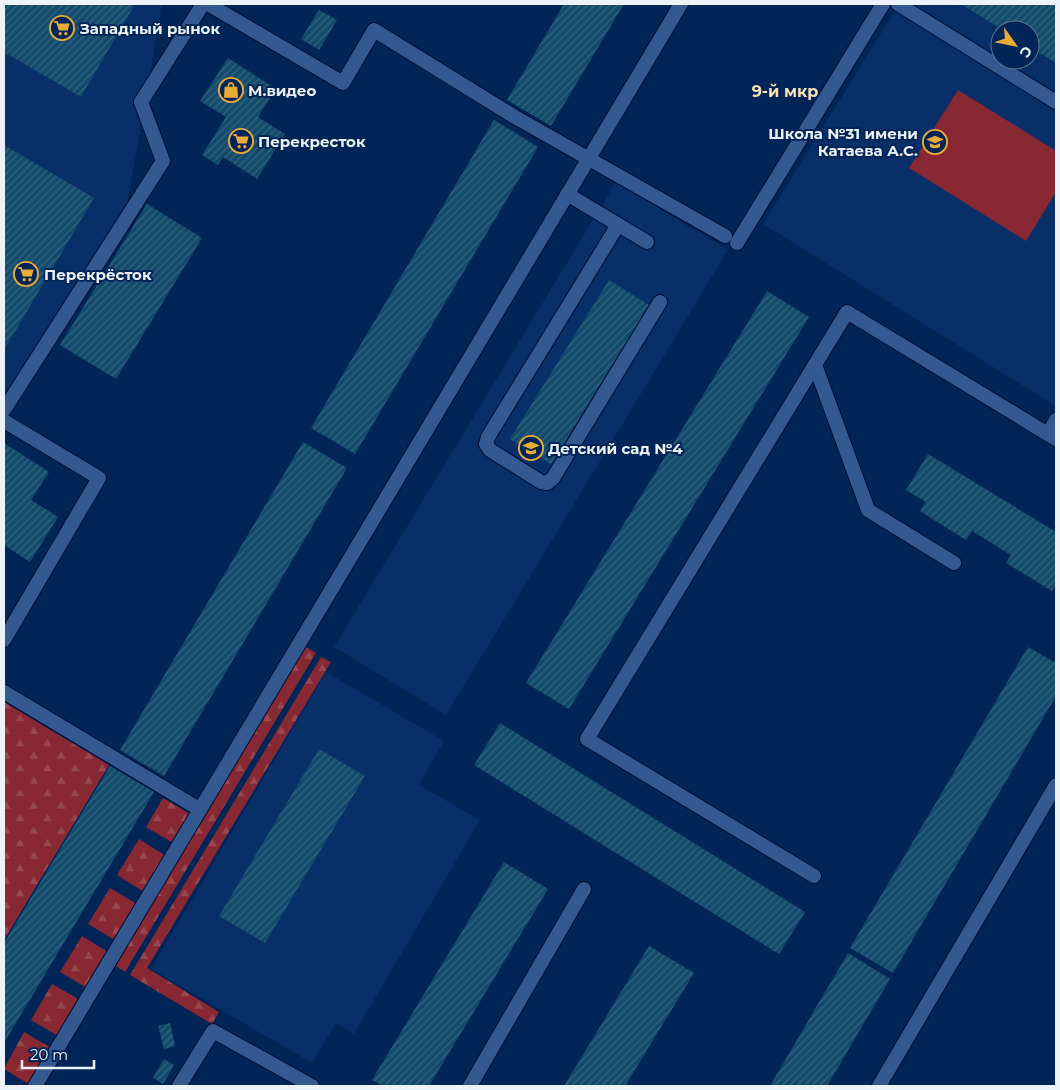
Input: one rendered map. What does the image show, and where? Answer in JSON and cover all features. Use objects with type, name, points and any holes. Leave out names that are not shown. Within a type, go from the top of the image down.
[{"type":"lane","points":[[4,410],[163,161],[141,102],[203,4]]},
{"type":"lane","points":[[208,4],[343,82],[374,30],[515,117],[725,236]]},
{"type":"lane","points":[[35,1086],[681,4]]},
{"type":"lane","points":[[737,243],[883,4]]},
{"type":"lane","points":[[898,4],[1056,102]]},
{"type":"lane","points":[[567,194],[647,242]]},
{"type":"lane","points":[[618,224],[488,437],[486,444],[490,450],[541,482],[547,483],[553,478],[660,302]]},
{"type":"lane","points":[[814,876],[587,738],[847,312],[1052,436],[1056,420]]},
{"type":"lane","points":[[814,365],[868,510],[954,563]]},
{"type":"lane","points":[[4,421],[99,478],[4,640]]},
{"type":"lane","points":[[4,692],[199,809]]},
{"type":"lane","points":[[879,1086],[1056,785]]},
{"type":"lane","points":[[470,1086],[584,889]]},
{"type":"lane","points":[[179,1086],[213,1031],[312,1086]]},
{"type":"shaded area","points":[[4,4],[162,4],[127,205],[8,401],[4,404]]},
{"type":"shaded area","name":"Школа №31 имени Катаева А.С.","points":[[899,4],[1056,4],[1056,406],[763,224]]},
{"type":"shaded area","name":"Детский сад №4","points":[[616,182],[728,250],[446,715],[334,647]]},
{"type":"shaded area","points":[[326,672],[444,741],[419,785],[480,820],[354,1034],[336,1023],[312,1063],[151,969]]},
{"type":"green space","points":[[958,90],[1056,151],[1056,192],[1026,241],[909,168]]},
{"type":"green space","points":[[304,646],[316,653],[125,972],[113,964]]},
{"type":"green space","points":[[321,657],[331,662],[147,968],[219,1012],[212,1024],[130,975]]},
{"type":"green space","points":[[4,702],[109,765],[4,940]]},
{"type":"green space","points":[[163,798],[190,814],[173,843],[146,827]]},
{"type":"green space","points":[[139,839],[166,856],[144,892],[117,875]]},
{"type":"green space","points":[[110,888],[137,904],[115,940],[88,924]]},
{"type":"green space","points":[[82,936],[108,952],[87,988],[60,972]]},
{"type":"green space","points":[[52,984],[80,1000],[58,1036],[31,1020]]},
{"type":"green space","points":[[24,1032],[51,1048],[30,1085],[4,1069]]},
{"type":"building","name":"Западный рынок","points":[[4,4],[135,4],[81,97],[4,52]]},
{"type":"building","points":[[564,4],[624,4],[551,126],[507,100]]},
{"type":"building","points":[[961,4],[1056,5],[1056,63],[1040,53],[1040,20],[990,20],[990,22]]},
{"type":"building","points":[[319,10],[337,20],[319,50],[301,39]]},
{"type":"building","points":[[228,58],[276,89],[258,117],[285,134],[257,179],[223,157],[218,165],[202,155],[226,117],[200,101]]},
{"type":"building","points":[[494,120],[538,147],[355,454],[311,428]]},
{"type":"building","name":"Перекрёсток","points":[[4,145],[94,198],[4,350]]},
{"type":"building","points":[[147,204],[202,238],[116,379],[60,345]]},
{"type":"building","points":[[609,280],[649,305],[551,464],[510,439]]},
{"type":"building","points":[[767,291],[809,317],[569,709],[526,683]]},
{"type":"building","points":[[303,442],[347,468],[164,776],[120,750]]},
{"type":"building","points":[[4,443],[49,472],[31,500],[58,517],[30,562],[4,545]]},
{"type":"building","points":[[928,454],[1056,532],[1056,584],[1052,591],[1006,563],[1011,555],[972,531],[966,540],[920,511],[926,502],[906,490]]},
{"type":"building","points":[[1028,647],[1056,663],[1056,696],[893,973],[850,948]]},
{"type":"building","points":[[500,723],[805,912],[779,954],[474,765]]},
{"type":"building","points":[[319,749],[365,776],[265,943],[219,916]]},
{"type":"building","points":[[110,766],[154,792],[4,1043],[4,943]]},
{"type":"building","points":[[504,862],[548,889],[429,1086],[383,1086],[372,1080]]},
{"type":"building","points":[[649,946],[694,973],[625,1086],[564,1086]]},
{"type":"building","points":[[848,953],[890,979],[827,1086],[770,1086]]},
{"type":"building","points":[[170,1023],[175,1046],[164,1049],[158,1026]]},
{"type":"building","points":[[164,1059],[174,1065],[163,1084],[153,1078]]},
{"type":"place","name":"Западный рынок","points":[[62,28]]},
{"type":"place","name":"М.видео","points":[[231,90]]},
{"type":"place","name":"Перекресток","points":[[241,141]]},
{"type":"place","name":"Школа №31 имени Катаева А.С.","points":[[935,142]]},
{"type":"place","name":"Перекрёсток","points":[[26,274]]},
{"type":"place","name":"Детский сад №4","points":[[531,448]]},
{"type":"district","name":"9-й мкр","points":[[785,91]]}]
